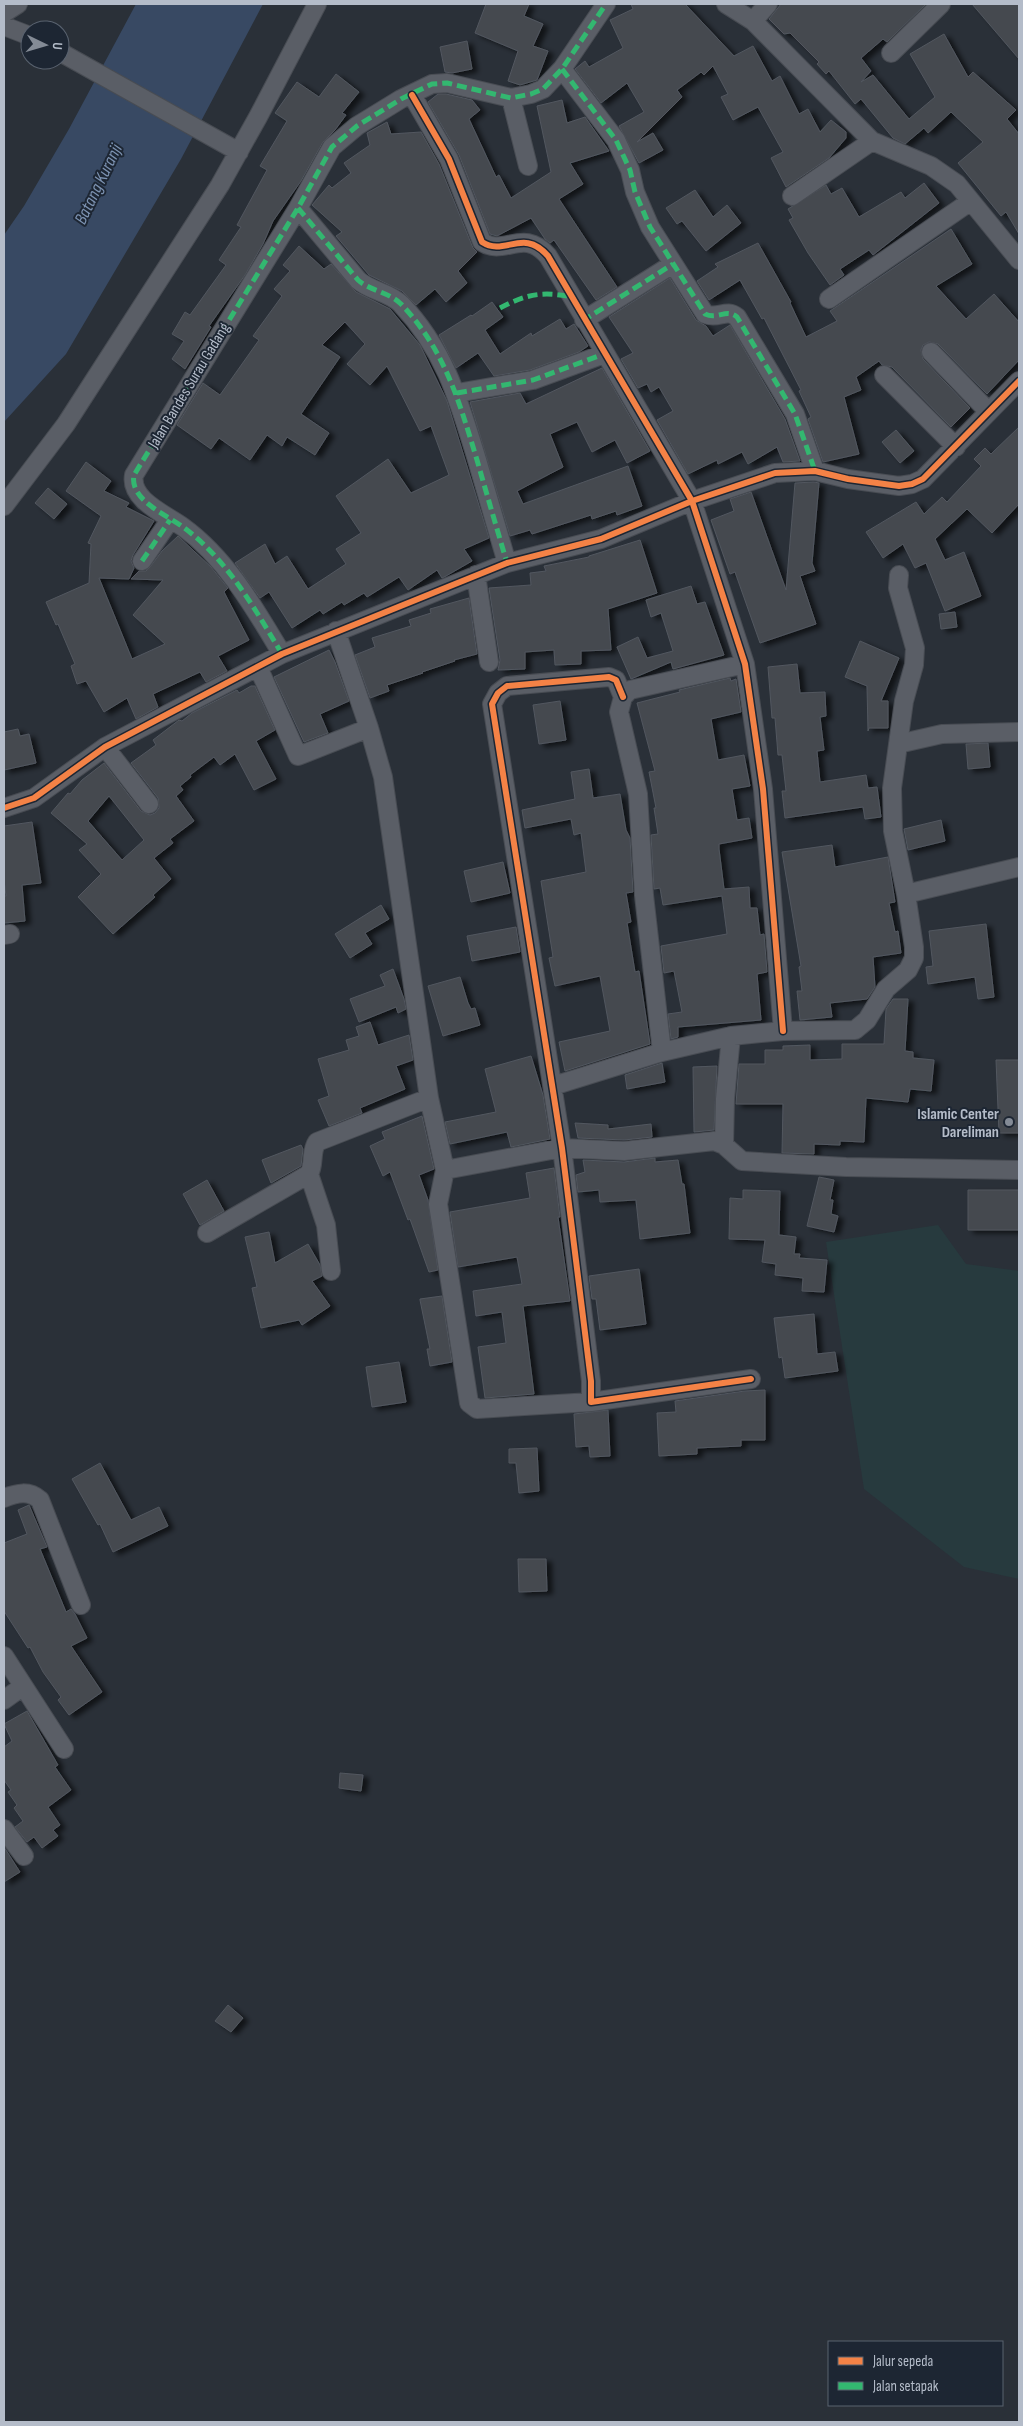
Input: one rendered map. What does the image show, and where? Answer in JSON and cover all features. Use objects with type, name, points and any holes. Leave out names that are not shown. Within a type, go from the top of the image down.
[{"type":"street","points":[[4,13],[18,4]]},
{"type":"street","points":[[4,506],[66,424],[233,148],[317,4]]},
{"type":"street","points":[[528,166],[512,98],[543,89],[562,69],[606,4]]},
{"type":"street","points":[[726,4],[753,21],[872,140],[931,166],[957,184],[1019,260]]},
{"type":"street","points":[[753,21],[768,4]]},
{"type":"street","points":[[892,53],[942,4]]},
{"type":"street","points":[[4,26],[20,32]]},
{"type":"street","points":[[70,58],[233,148]]},
{"type":"street","points":[[562,69],[616,140],[630,170],[635,192],[650,227],[705,314],[716,317],[727,312],[737,317],[794,414],[815,471]]},
{"type":"street","name":"Jalan Bandes Surau Gadang","points":[[170,520],[139,495],[134,487],[134,475],[242,295],[298,208],[332,147],[346,134],[401,99],[412,96],[432,84],[447,83],[512,98]]},
{"type":"street","points":[[412,96],[450,159],[482,242],[492,247],[526,242],[539,245],[548,256],[692,501],[746,664],[763,789],[784,1031]]},
{"type":"street","points":[[792,196],[872,140]]},
{"type":"street","points":[[829,299],[971,201]]},
{"type":"street","points":[[298,208],[344,265],[364,286],[382,292],[399,302],[428,338],[457,393],[507,563]]},
{"type":"street","points":[[584,320],[672,264]]},
{"type":"street","points":[[931,352],[988,411]]},
{"type":"street","points":[[457,393],[533,380],[604,354]]},
{"type":"street","points":[[884,375],[956,447]]},
{"type":"street","points":[[4,808],[34,798],[48,790],[104,747],[282,654],[507,563],[601,539],[692,501],[775,472],[815,471],[848,479],[899,486],[912,484],[923,478],[956,447],[988,411],[1019,381]]},
{"type":"street","points":[[142,561],[170,520],[200,542],[224,566],[282,654]]},
{"type":"street","points":[[476,575],[489,662]]},
{"type":"street","points":[[553,1086],[662,1052],[731,1036],[784,1031],[855,1030],[867,1020],[886,990],[908,970],[914,958],[906,894],[893,831],[892,788],[904,701],[914,665],[915,648],[898,588],[898,575]]},
{"type":"street","points":[[336,631],[369,728],[383,777],[429,1098],[445,1170],[438,1204],[468,1403],[477,1409],[591,1402],[751,1379]]},
{"type":"street","points":[[662,1052],[644,895],[638,794],[619,712],[623,698],[630,690],[746,664]]},
{"type":"street","points":[[258,666],[298,756],[369,728]]},
{"type":"street","points":[[591,1402],[591,1381],[562,1148],[492,704],[498,693],[507,686],[609,677],[616,680],[623,698]]},
{"type":"street","points":[[898,744],[942,734],[1019,732]]},
{"type":"street","points":[[104,747],[149,804]]},
{"type":"street","points":[[906,894],[1019,867]]},
{"type":"street","points":[[724,1145],[725,1099],[731,1036]]},
{"type":"street","points":[[207,1233],[309,1174],[312,1170],[313,1148],[317,1142],[429,1098]]},
{"type":"street","points":[[445,1170],[562,1148],[624,1152],[714,1141],[724,1145],[742,1161],[846,1167],[1019,1170]]},
{"type":"street","points":[[309,1174],[326,1225],[331,1271]]},
{"type":"street","points":[[4,1498],[26,1493],[33,1494],[40,1500],[81,1605]]},
{"type":"street","points":[[4,1656],[22,1687],[64,1749]]},
{"type":"street","points":[[4,1700],[22,1687]]},
{"type":"street","points":[[4,1829],[24,1856]]},
{"type":"green space","points":[[938,1225],[966,1264],[1019,1271],[1019,1579],[964,1567],[864,1489],[826,1242]]},
{"type":"water","name":"Batang Kuranji","points":[[136,4],[263,4],[181,159],[66,354],[4,422],[4,235],[24,206],[69,129]]},
{"type":"building","points":[[486,4],[529,4],[524,16],[543,24],[533,46],[548,51],[537,80],[520,85],[508,81],[518,51],[475,33]]},
{"type":"building","points":[[631,4],[685,4],[734,56],[753,46],[772,81],[780,76],[799,114],[808,109],[820,132],[831,120],[846,132],[846,138],[829,158],[786,187],[771,158],[783,152],[758,107],[733,120],[721,97],[728,94],[713,66],[704,75],[701,72],[677,90],[682,97],[637,142],[653,133],[663,150],[639,163],[619,126],[644,112],[627,83],[601,103],[575,69],[585,61],[589,67],[623,48],[610,20],[633,9]]},
{"type":"building","points":[[781,4],[926,4],[887,42],[883,39],[861,58],[871,71],[861,82],[873,75],[909,119],[935,97],[910,54],[944,34],[968,77],[973,72],[1016,110],[1007,119],[1019,134],[1019,234],[1006,212],[1001,216],[958,163],[983,142],[951,112],[928,133],[924,128],[905,144],[893,138],[861,99],[855,104],[829,71],[826,74],[817,64],[819,62],[790,33],[784,34],[769,19]]},
{"type":"building","points":[[972,4],[1019,4],[1019,59]]},
{"type":"building","points":[[467,41],[472,69],[452,73],[445,72],[440,47]]},
{"type":"building","points":[[336,74],[359,92],[342,113],[346,115],[323,142],[301,181],[273,221],[263,244],[245,275],[209,326],[211,327],[185,369],[172,359],[184,341],[172,334],[185,312],[190,315],[226,265],[219,260],[241,227],[237,225],[267,170],[260,166],[287,121],[275,113],[297,82],[319,97]]},
{"type":"building","points":[[438,94],[472,100],[480,110],[469,119],[496,177],[499,175],[511,198],[551,172],[537,106],[562,100],[567,123],[585,117],[609,151],[570,163],[583,184],[559,199],[617,287],[596,300],[554,240],[550,243],[545,239],[531,218],[497,236],[490,234],[459,155],[428,102]]},
{"type":"building","points":[[387,122],[391,134],[421,132],[439,164],[473,248],[477,252],[458,271],[467,283],[446,302],[435,289],[416,305],[402,291],[369,275],[336,236],[342,232],[312,205],[329,185],[332,188],[351,173],[344,163],[370,145],[367,133]]},
{"type":"building","points":[[924,183],[939,203],[873,255],[869,250],[840,269],[844,275],[830,285],[808,253],[789,220],[793,218],[788,209],[826,185],[831,194],[842,188],[859,217],[901,192],[905,198]]},
{"type":"building","points":[[695,190],[713,217],[727,205],[741,223],[706,251],[682,221],[677,224],[666,208]]},
{"type":"building","points":[[951,229],[972,264],[936,286],[966,319],[994,294],[1019,322],[1019,360],[987,394],[938,344],[929,342],[923,345],[921,350],[923,359],[970,408],[951,427],[892,367],[882,365],[879,361],[856,377],[861,390],[844,397],[859,454],[823,462],[808,419],[811,417],[799,391],[801,390],[764,318],[762,319],[740,280],[709,300],[697,281],[718,267],[715,264],[758,243],[791,302],[806,337],[837,321],[830,311]]},
{"type":"building","points":[[299,246],[324,269],[331,264],[356,292],[390,309],[420,345],[447,401],[489,538],[464,549],[472,561],[442,578],[437,570],[408,590],[399,577],[367,597],[364,593],[344,605],[342,602],[323,614],[320,610],[292,628],[269,592],[260,598],[235,563],[265,544],[275,564],[287,556],[308,589],[346,564],[336,549],[361,533],[336,496],[388,459],[411,493],[449,475],[431,426],[420,431],[387,366],[370,385],[347,364],[365,344],[345,322],[322,345],[340,357],[301,414],[329,433],[315,455],[287,437],[282,446],[267,435],[250,460],[219,438],[211,449],[177,425],[203,383],[220,395],[259,340],[253,336],[282,296],[274,289],[290,271],[283,265]]},
{"type":"building","points":[[670,278],[696,320],[706,326],[713,336],[730,325],[785,419],[800,461],[783,462],[777,447],[748,464],[742,452],[718,464],[717,460],[688,474],[657,420],[673,411],[659,387],[651,392],[647,384],[638,388],[621,359],[633,353],[609,317]]},
{"type":"building","points":[[492,302],[503,317],[485,330],[500,354],[531,333],[532,336],[560,319],[566,329],[574,324],[588,346],[579,352],[530,370],[494,376],[478,353],[456,368],[439,335]]},
{"type":"building","points":[[602,368],[650,451],[627,463],[615,440],[592,452],[577,422],[550,434],[563,467],[517,491],[523,504],[628,466],[642,506],[617,515],[616,511],[592,519],[591,515],[532,534],[530,530],[510,536],[470,402],[520,393],[526,404]]},
{"type":"building","points":[[1019,427],[1019,504],[992,533],[967,509],[935,539],[945,560],[964,552],[981,596],[945,611],[926,563],[915,568],[903,544],[883,558],[866,532],[916,502],[924,514],[942,497],[947,502],[981,466],[974,459],[985,448],[991,454]]},
{"type":"building","points":[[896,430],[914,451],[900,463],[882,442]]},
{"type":"building","points":[[86,462],[111,481],[104,491],[129,503],[126,507],[154,521],[133,555],[131,561],[134,568],[129,579],[99,578],[132,659],[165,644],[133,615],[163,580],[131,579],[139,571],[146,571],[162,551],[178,536],[211,567],[228,588],[224,592],[249,640],[218,656],[227,671],[206,682],[200,672],[153,694],[158,707],[136,719],[127,698],[104,712],[86,681],[77,684],[71,666],[75,664],[58,624],[56,625],[46,602],[89,583],[91,544],[88,543],[101,516],[66,491]]},
{"type":"building","points":[[795,483],[819,483],[812,563],[815,571],[800,576],[816,624],[760,643],[735,572],[730,574],[711,520],[734,511],[730,499],[751,492],[786,590]]},
{"type":"building","points":[[48,488],[67,504],[54,519],[35,503]]},
{"type":"building","points":[[640,540],[657,593],[608,609],[611,650],[581,651],[581,664],[555,665],[554,650],[525,652],[525,669],[498,670],[500,660],[489,588],[531,585],[530,573],[546,571],[544,566],[589,557]]},
{"type":"building","points":[[691,586],[697,604],[705,602],[724,655],[673,669],[671,662],[631,679],[617,647],[638,637],[647,658],[673,651],[661,613],[651,617],[646,600]]},
{"type":"building","points":[[469,598],[477,654],[454,660],[387,685],[389,691],[370,698],[355,655],[375,647],[372,638],[411,626],[409,620],[431,613],[430,609]]},
{"type":"building","points":[[955,612],[957,627],[941,629],[939,614]]},
{"type":"building","points":[[860,641],[899,658],[881,701],[888,701],[888,728],[869,728],[868,731],[867,686],[845,677]]},
{"type":"building","points":[[329,650],[349,701],[320,714],[328,733],[304,742],[274,677]]},
{"type":"building","points":[[797,664],[800,693],[825,692],[826,716],[820,717],[824,750],[817,751],[820,782],[866,775],[868,788],[877,787],[881,817],[865,819],[863,807],[785,818],[782,791],[786,791],[782,755],[778,755],[775,718],[772,718],[768,667]]},
{"type":"building","points":[[730,678],[731,681],[736,679],[741,712],[711,719],[718,760],[744,755],[750,786],[732,789],[737,820],[749,818],[752,838],[719,844],[719,849],[724,889],[749,887],[750,908],[757,908],[760,935],[764,934],[767,972],[757,974],[761,1020],[678,1027],[678,1037],[671,1039],[668,1014],[682,1012],[674,971],[664,973],[661,946],[727,934],[722,896],[663,905],[660,888],[654,889],[651,835],[658,834],[654,808],[656,808],[649,772],[655,771],[637,703],[680,692],[679,690]]},
{"type":"building","points":[[251,686],[255,686],[275,730],[256,741],[276,779],[254,790],[235,754],[220,765],[214,757],[190,775],[191,777],[180,786],[183,790],[176,796],[194,821],[170,839],[173,843],[154,858],[171,879],[153,895],[155,897],[113,934],[78,897],[101,874],[79,850],[87,844],[51,813],[68,793],[70,794],[82,780],[104,763],[141,811],[150,815],[155,813],[159,808],[158,798],[131,763],[156,745],[153,740],[179,720],[182,721],[192,713],[237,690],[239,693]],"holes":[[[109,796],[144,840],[122,860],[88,821]]]},
{"type":"building","points":[[560,701],[566,740],[539,744],[533,705]]},
{"type":"building","points":[[18,729],[20,736],[29,734],[36,763],[4,770],[4,732]]},
{"type":"building","points":[[988,743],[990,767],[968,769],[966,744]]},
{"type":"building","points":[[589,769],[593,798],[620,794],[626,830],[630,838],[633,892],[626,893],[631,922],[627,923],[635,972],[639,971],[650,1044],[565,1071],[559,1042],[610,1031],[600,976],[555,986],[549,958],[553,957],[541,881],[586,872],[581,833],[574,835],[571,819],[525,828],[522,810],[575,799],[571,772]]},
{"type":"building","points":[[941,820],[945,841],[908,850],[904,829]]},
{"type":"building","points":[[32,822],[41,883],[22,885],[25,921],[4,923],[4,896],[6,896],[4,880],[4,826]]},
{"type":"building","points":[[832,845],[835,867],[888,857],[895,902],[889,903],[895,932],[898,931],[901,953],[873,957],[875,987],[867,999],[830,1003],[832,1017],[800,1020],[797,991],[802,991],[799,967],[801,966],[782,852]]},
{"type":"building","points":[[503,862],[510,893],[471,902],[464,871]]},
{"type":"building","points":[[381,905],[389,919],[365,933],[372,944],[350,958],[335,934]]},
{"type":"building","points":[[986,924],[994,997],[978,999],[975,977],[928,984],[926,967],[933,966],[929,931]]},
{"type":"building","points":[[516,927],[520,952],[472,961],[467,936]]},
{"type":"building","points":[[393,969],[406,1009],[398,1013],[396,1007],[359,1022],[350,999],[385,986],[380,975]]},
{"type":"building","points":[[460,977],[468,1003],[471,1009],[475,1008],[480,1025],[443,1036],[428,986]]},
{"type":"building","points":[[893,999],[908,999],[905,1051],[913,1052],[913,1058],[934,1060],[931,1091],[910,1089],[908,1102],[866,1098],[864,1142],[840,1141],[840,1145],[814,1144],[814,1154],[782,1153],[783,1104],[736,1104],[739,1064],[765,1064],[765,1050],[783,1050],[783,1046],[810,1045],[810,1060],[842,1059],[842,1044],[884,1044],[886,1009]]},
{"type":"building","points":[[370,1022],[378,1045],[409,1035],[413,1060],[396,1066],[405,1089],[360,1108],[362,1113],[329,1126],[318,1100],[329,1096],[318,1059],[349,1050],[346,1040],[359,1036],[356,1027]]},
{"type":"building","points":[[531,1056],[543,1095],[550,1139],[511,1147],[507,1132],[450,1144],[445,1122],[496,1112],[485,1069]]},
{"type":"building","points":[[996,1060],[1019,1060],[1019,1133],[999,1133]]},
{"type":"building","points":[[662,1063],[665,1082],[627,1089],[625,1075]]},
{"type":"building","points":[[717,1066],[714,1130],[694,1132],[693,1067]]},
{"type":"building","points":[[422,1116],[434,1169],[419,1175],[428,1200],[438,1270],[429,1272],[410,1219],[408,1220],[390,1172],[383,1176],[370,1146],[385,1139],[382,1132]]},
{"type":"building","points":[[575,1123],[608,1125],[608,1129],[651,1124],[652,1137],[624,1140],[578,1138]]},
{"type":"building","points":[[301,1145],[303,1149],[301,1166],[271,1183],[262,1160]]},
{"type":"building","points":[[655,1158],[655,1162],[678,1160],[682,1184],[684,1184],[690,1233],[640,1239],[636,1200],[600,1202],[599,1190],[578,1192],[576,1175],[585,1172],[583,1160],[624,1162]]},
{"type":"building","points":[[554,1168],[560,1217],[558,1217],[570,1301],[523,1306],[534,1394],[485,1398],[478,1347],[506,1343],[502,1312],[476,1316],[473,1291],[522,1284],[517,1257],[458,1267],[450,1212],[530,1198],[526,1173]]},
{"type":"building","points":[[819,1177],[834,1180],[830,1200],[833,1200],[831,1214],[838,1216],[834,1232],[807,1226]]},
{"type":"building","points":[[207,1180],[224,1211],[200,1225],[183,1194]]},
{"type":"building","points":[[743,1190],[780,1191],[779,1235],[796,1237],[794,1254],[800,1254],[799,1258],[827,1260],[824,1292],[802,1291],[803,1278],[775,1275],[776,1264],[762,1262],[765,1240],[729,1239],[730,1198],[743,1199]]},
{"type":"building","points":[[968,1190],[1019,1190],[1019,1230],[968,1230]]},
{"type":"building","points":[[269,1232],[275,1263],[308,1244],[320,1265],[322,1276],[312,1281],[330,1306],[302,1325],[299,1320],[261,1328],[252,1288],[257,1287],[245,1237]]},
{"type":"building","points":[[639,1269],[646,1324],[600,1330],[596,1299],[592,1299],[589,1276]]},
{"type":"building","points":[[442,1296],[452,1362],[430,1366],[427,1349],[430,1349],[420,1299]]},
{"type":"building","points":[[814,1314],[817,1354],[835,1352],[838,1371],[785,1378],[782,1357],[779,1358],[774,1318]]},
{"type":"building","points":[[399,1362],[406,1402],[372,1407],[366,1367]]},
{"type":"building","points":[[765,1390],[765,1440],[741,1440],[741,1446],[697,1448],[697,1454],[659,1456],[657,1413],[676,1412],[675,1401]]},
{"type":"building","points":[[608,1410],[610,1456],[590,1457],[589,1446],[576,1447],[574,1414]]},
{"type":"building","points":[[537,1448],[539,1491],[519,1493],[516,1463],[509,1463],[509,1449]]},
{"type":"building","points":[[100,1463],[131,1520],[159,1507],[168,1526],[113,1552],[100,1524],[98,1525],[72,1479]]},
{"type":"building","points":[[29,1505],[47,1547],[40,1549],[66,1612],[71,1609],[87,1638],[71,1646],[102,1692],[69,1715],[58,1700],[61,1697],[43,1672],[30,1647],[28,1648],[4,1611],[4,1543],[27,1534],[18,1510]]},
{"type":"building","points":[[518,1559],[546,1559],[547,1591],[519,1592]]},
{"type":"building","points":[[27,1711],[58,1765],[55,1767],[71,1790],[48,1807],[60,1825],[53,1830],[58,1836],[42,1848],[34,1837],[27,1842],[15,1827],[23,1821],[14,1808],[17,1805],[8,1792],[11,1790],[4,1780],[4,1747],[12,1741],[4,1724]]},
{"type":"building","points":[[340,1773],[363,1775],[361,1791],[339,1788]]},
{"type":"building","points":[[4,1847],[20,1872],[4,1882]]},
{"type":"building","points":[[228,2005],[243,2018],[231,2032],[215,2021]]},
{"type":"marked path","points":[[282,654],[227,569],[199,540],[143,499],[137,492],[134,484],[134,475],[298,208],[332,147],[357,126],[401,99],[432,84],[447,83],[511,98],[531,94],[543,89],[562,69],[606,4]]},
{"type":"marked path","points":[[562,69],[616,140],[630,170],[635,192],[650,227],[705,314],[714,316],[729,314],[737,317],[795,414],[815,471]]},
{"type":"marked path","points":[[298,208],[358,280],[401,304],[429,339],[449,377],[464,417],[507,563]]},
{"type":"marked path","points":[[583,318],[584,320],[673,264]]},
{"type":"marked path","points":[[500,308],[535,295],[552,294],[572,297]]},
{"type":"marked path","points":[[457,393],[533,380],[604,354]]},
{"type":"marked path","points":[[142,561],[170,520]]},
{"type":"cycle path","points":[[412,95],[449,159],[482,242],[490,246],[530,244],[539,248],[548,256],[692,501],[745,664],[763,789],[783,1031]]},
{"type":"cycle path","points":[[4,808],[34,798],[105,747],[282,654],[507,563],[601,539],[692,501],[775,473],[815,471],[848,479],[899,486],[912,484],[923,479],[1019,381]]},
{"type":"cycle path","points":[[623,697],[616,680],[609,677],[507,686],[498,693],[492,704],[562,1148],[591,1381],[591,1402],[751,1379]]},
{"type":"place","name":"Islamic Center Dareliman","points":[[1009,1122]]}]
